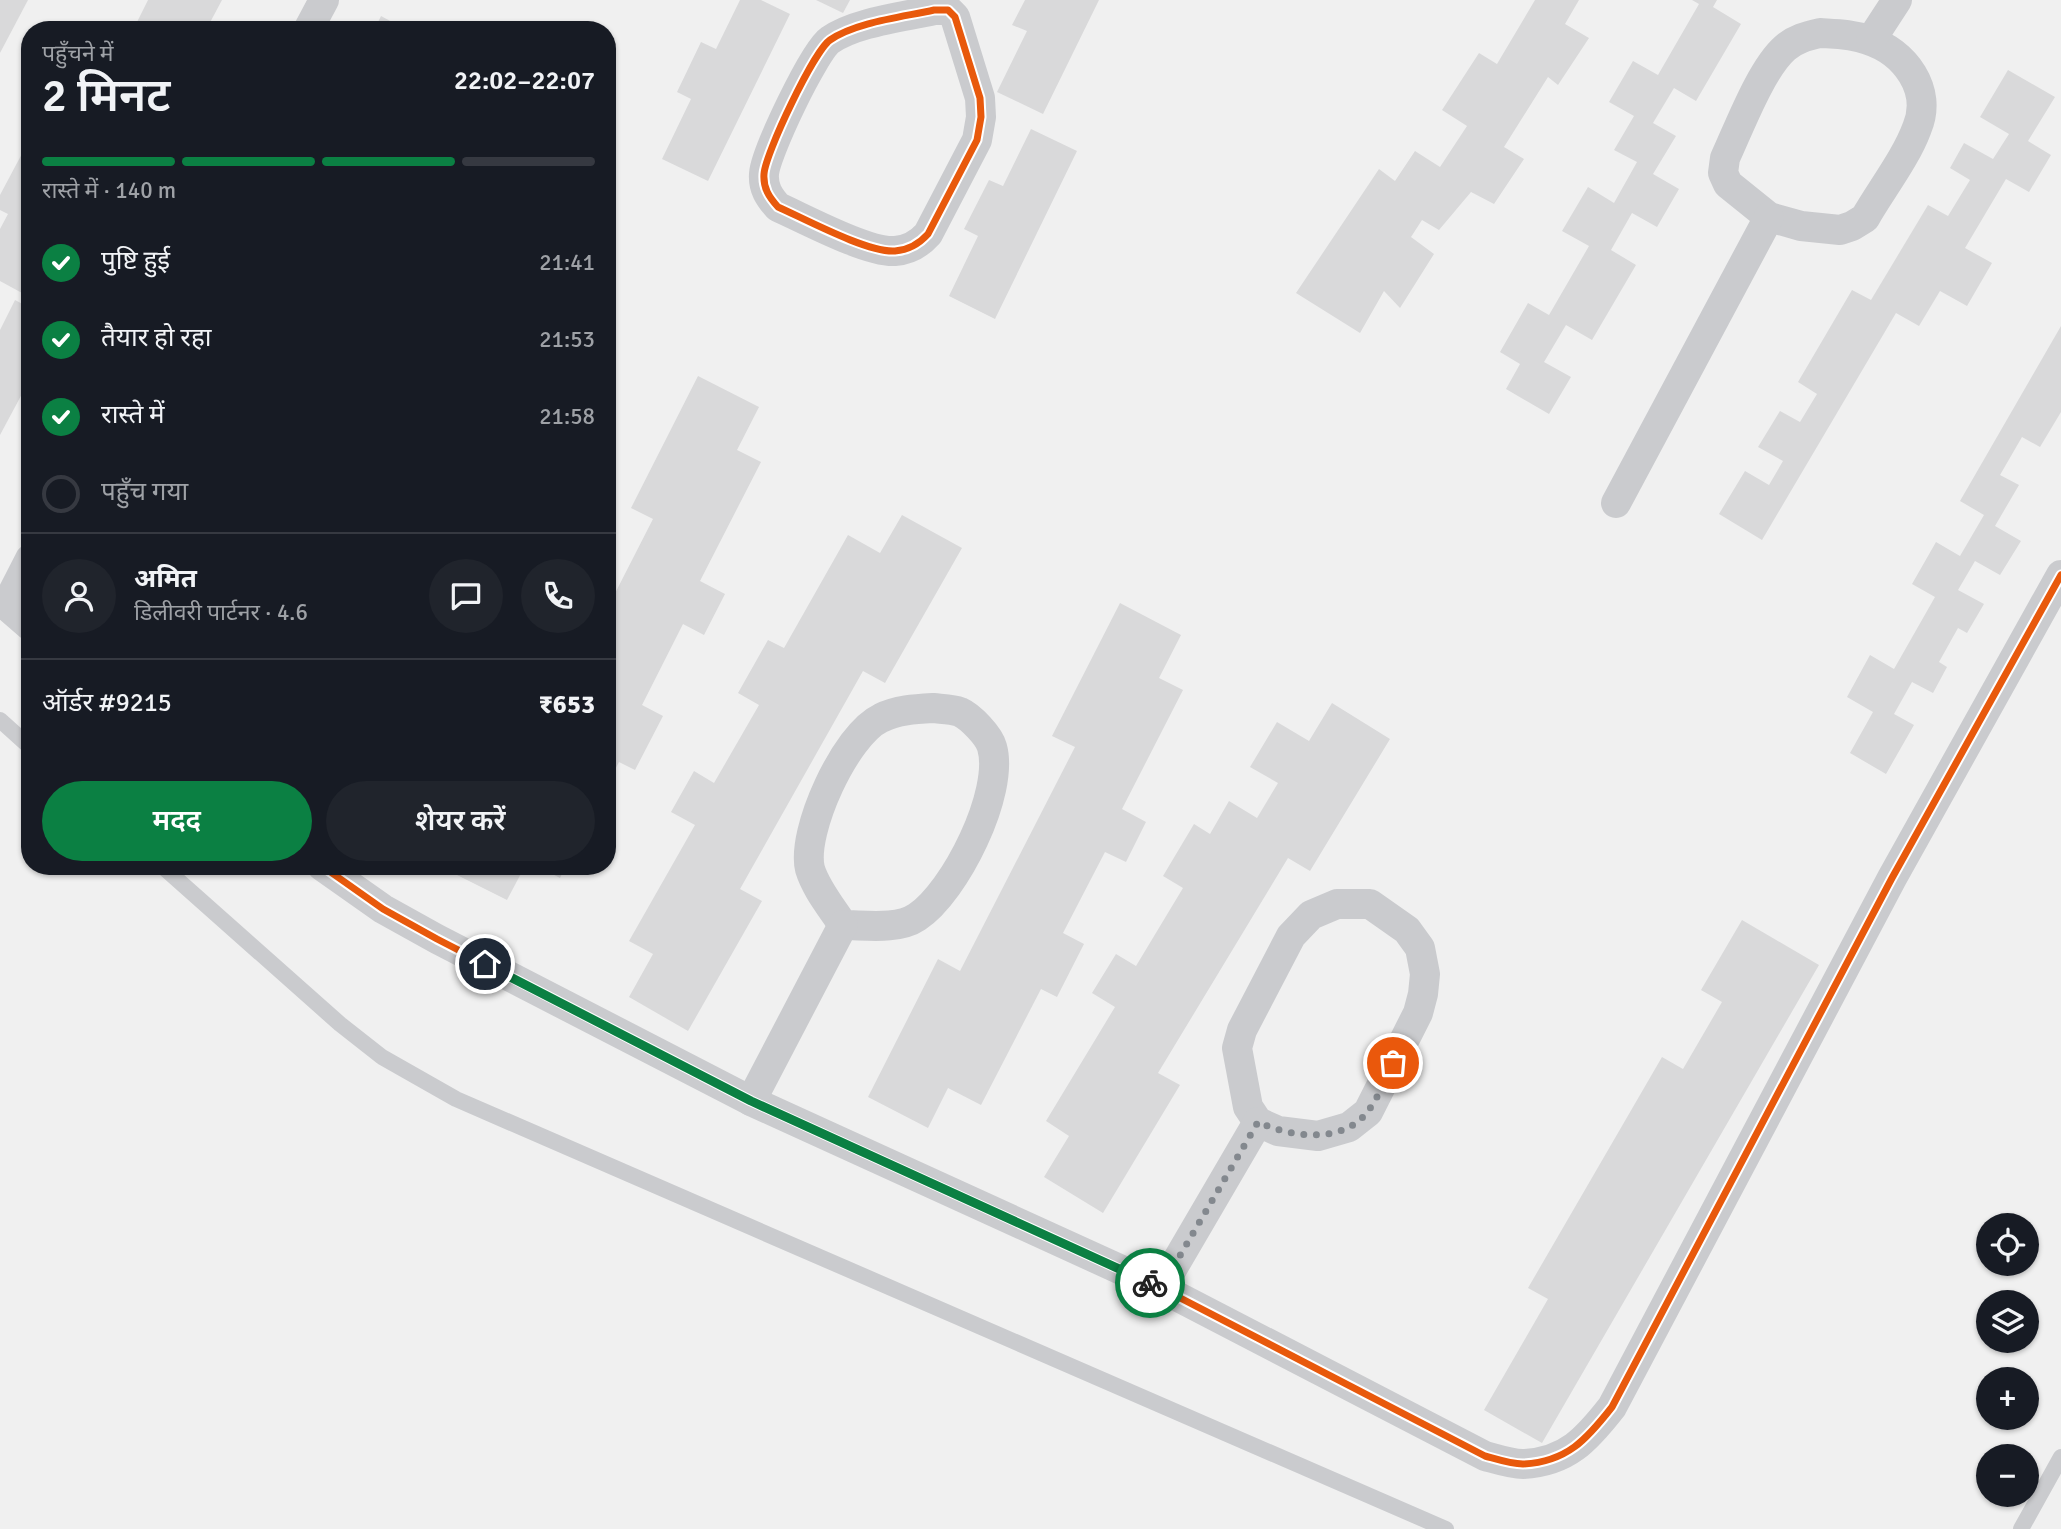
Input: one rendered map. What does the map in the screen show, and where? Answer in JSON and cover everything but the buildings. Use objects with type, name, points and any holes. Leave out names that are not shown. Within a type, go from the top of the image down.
[{"type":"street","points":[[313,21],[324,0]]},
{"type":"street","points":[[1871,40],[1897,0]]},
{"type":"street","points":[[950,5],[961,31],[979,98],[981,117],[977,140],[922,242],[907,250],[878,250],[778,207],[766,193],[765,164],[814,57],[829,40],[851,30],[950,5]]},
{"type":"street","points":[[1820,33],[1871,40],[1906,64],[1919,85],[1923,108],[1917,129],[1865,218],[1852,226],[1840,230],[1801,226],[1769,217],[1728,184],[1723,173],[1725,158],[1771,63],[1785,48],[1801,37],[1820,33]]},
{"type":"street","points":[[1616,503],[1769,217]]},
{"type":"street","points":[[21,574],[3,603],[21,618]]},
{"type":"street","points":[[362,879],[436,939],[751,1101],[1161,1288],[1485,1456],[1521,1464],[1557,1458],[1587,1439],[1612,1407],[1892,878],[2061,575]]},
{"type":"street","points":[[933,708],[960,712],[975,724],[992,745],[991,791],[969,850],[935,902],[915,919],[886,925],[843,925],[810,868],[810,846],[825,792],[843,757],[860,734],[879,719],[908,709],[933,708]]},
{"type":"street","points":[[1337,904],[1370,904],[1407,930],[1420,948],[1425,974],[1418,1013],[1368,1112],[1349,1127],[1318,1136],[1278,1131],[1258,1122],[1248,1107],[1237,1048],[1248,1018],[1291,936],[1311,915],[1337,904]]},
{"type":"street","points":[[751,1101],[843,925]]},
{"type":"street","points":[[1161,1288],[1258,1122]]},
{"type":"lane","points":[[0,720],[21,739]]},
{"type":"lane","points":[[172,875],[340,1024],[382,1057],[456,1099],[1446,1529]]},
{"type":"lane","points":[[2021,1529],[2061,1457]]},
{"type":"cycle path","points":[[934,10],[948,10],[955,17],[980,98],[981,117],[977,140],[928,234],[909,248],[883,250],[853,241],[778,207],[766,188],[766,163],[791,104],[823,48],[830,40],[853,29],[934,10]]},
{"type":"cycle path","points":[[335,875],[383,909],[437,939],[751,1101],[1161,1288],[1485,1456],[1518,1464],[1538,1462],[1552,1459],[1575,1447],[1612,1407],[1892,878],[2061,575]]},
{"type":"way so far","points":[[1150,1283],[1161,1288],[1258,1122],[1278,1131],[1318,1136],[1349,1127],[1368,1112],[1393,1063]]},
{"type":"route","points":[[485,964],[751,1101],[1150,1283]]}]
